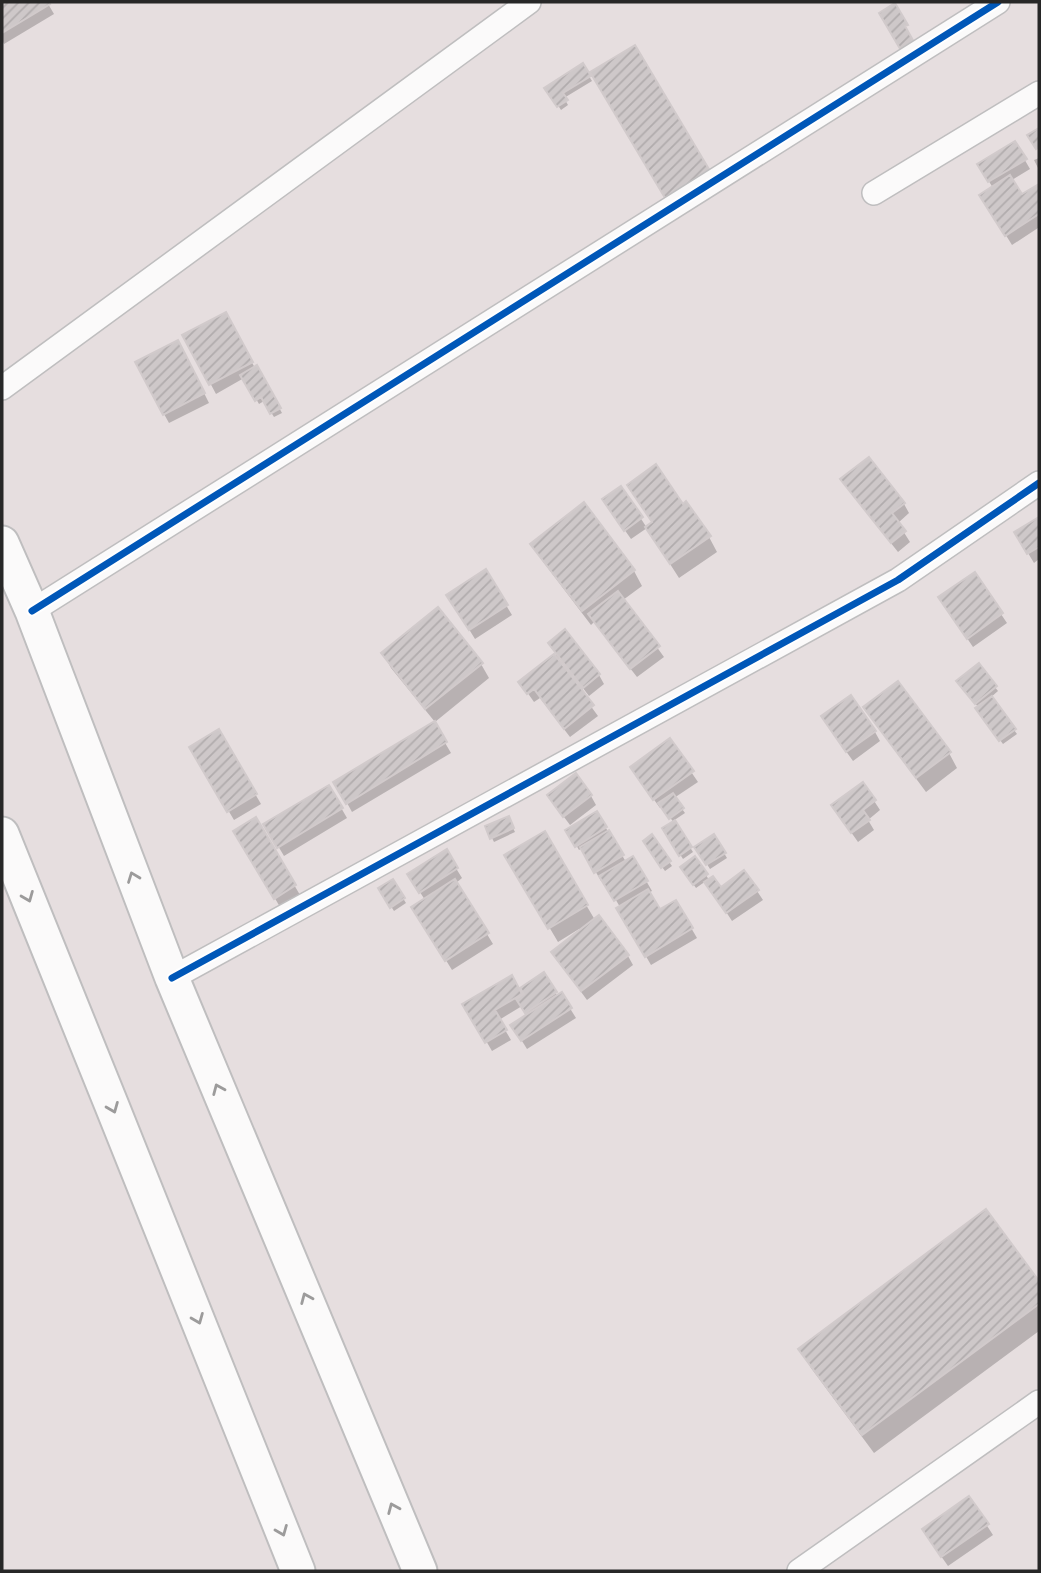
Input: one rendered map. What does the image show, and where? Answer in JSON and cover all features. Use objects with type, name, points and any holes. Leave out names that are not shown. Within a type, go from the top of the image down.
[{"type":"main road","points":[[2,543],[32,611],[172,978],[420,1571]]},
{"type":"main road","points":[[2,834],[298,1571]]},
{"type":"street","points":[[2,388],[529,2]]},
{"type":"street","points":[[32,611],[998,2]]},
{"type":"street","points":[[874,193],[1039,93]]},
{"type":"street","points":[[172,978],[898,580],[1039,483]]},
{"type":"street","points":[[799,1571],[1039,1402]]},
{"type":"building","points":[[2,2],[49,2],[50,4],[2,33]]},
{"type":"building","points":[[895,3],[915,44],[902,52],[879,13]]},
{"type":"building","points":[[635,45],[710,171],[665,198],[590,72]]},
{"type":"building","points":[[583,63],[591,76],[563,93],[568,100],[557,107],[544,88]]},
{"type":"building","points":[[1039,128],[1039,147],[1036,149],[1027,135]]},
{"type":"building","points":[[1015,141],[1027,159],[988,182],[977,164]]},
{"type":"building","points":[[1010,175],[1022,194],[1039,184],[1039,214],[1005,236],[979,195]]},
{"type":"building","points":[[226,312],[253,362],[209,385],[182,335]]},
{"type":"building","points":[[178,340],[205,393],[163,415],[135,362]]},
{"type":"building","points":[[257,365],[281,408],[270,414],[261,397],[255,401],[240,375]]},
{"type":"building","points":[[869,457],[905,503],[892,513],[906,531],[891,543],[840,479]]},
{"type":"building","points":[[656,464],[683,504],[686,501],[711,536],[670,564],[645,527],[652,522],[627,485]]},
{"type":"building","points":[[621,486],[643,517],[624,531],[602,499]]},
{"type":"building","points":[[584,502],[635,570],[582,611],[530,544]]},
{"type":"building","points":[[1039,517],[1039,547],[1027,554],[1014,532]]},
{"type":"building","points":[[486,569],[508,605],[469,630],[446,595]]},
{"type":"building","points":[[975,572],[1003,613],[967,639],[938,597]]},
{"type":"building","points":[[618,591],[660,646],[630,669],[588,614]]},
{"type":"building","points":[[438,607],[483,663],[425,709],[381,653]]},
{"type":"building","points":[[565,629],[600,674],[583,688],[548,643]]},
{"type":"building","points":[[554,654],[594,705],[564,729],[534,689],[527,694],[518,682]]},
{"type":"building","points":[[979,663],[997,686],[975,704],[956,681]]},
{"type":"building","points":[[898,681],[951,752],[916,778],[863,707]]},
{"type":"building","points":[[851,695],[876,731],[846,752],[821,716]]},
{"type":"building","points":[[992,696],[1016,729],[999,741],[975,708]]},
{"type":"building","points":[[435,721],[447,742],[346,804],[333,782]]},
{"type":"building","points":[[219,729],[257,794],[227,812],[189,747]]},
{"type":"building","points":[[670,738],[694,771],[653,800],[630,767]]},
{"type":"building","points":[[576,773],[592,795],[563,817],[547,795]]},
{"type":"building","points":[[863,782],[876,800],[863,810],[870,820],[851,833],[831,805]]},
{"type":"building","points":[[329,785],[343,808],[277,848],[263,824]]},
{"type":"building","points":[[673,793],[684,808],[669,819],[658,803]]},
{"type":"building","points":[[597,811],[607,827],[575,847],[565,830]]},
{"type":"building","points":[[509,816],[514,828],[490,839],[485,826]]},
{"type":"building","points":[[256,817],[296,885],[274,899],[233,831]]},
{"type":"building","points":[[675,820],[692,847],[679,856],[662,828]]},
{"type":"building","points":[[609,830],[624,855],[594,873],[580,847]]},
{"type":"building","points":[[545,831],[588,905],[548,929],[504,855]]},
{"type":"building","points":[[652,834],[671,861],[661,868],[643,841]]},
{"type":"building","points":[[714,834],[726,853],[706,865],[694,847]]},
{"type":"building","points":[[447,849],[458,868],[419,893],[407,874]]},
{"type":"building","points":[[633,856],[648,881],[614,901],[599,876]]},
{"type":"building","points":[[695,856],[708,874],[693,885],[680,867]]},
{"type":"building","points":[[744,870],[759,890],[726,913],[704,882],[713,876],[721,887]]},
{"type":"building","points":[[393,879],[405,898],[390,908],[378,888]]},
{"type":"building","points":[[455,879],[489,933],[445,961],[411,907]]},
{"type":"building","points":[[648,889],[660,909],[676,900],[693,928],[645,957],[616,908]]},
{"type":"building","points":[[599,915],[629,955],[581,991],[551,952]]},
{"type":"building","points":[[544,972],[557,992],[525,1013],[516,999],[524,994],[520,988]]},
{"type":"building","points":[[512,975],[522,994],[495,1010],[507,1030],[485,1043],[462,1004]]},
{"type":"building","points":[[562,992],[572,1008],[521,1041],[510,1025]]},
{"type":"building","points":[[986,1209],[1039,1281],[1039,1304],[862,1435],[798,1349]]},
{"type":"building","points":[[969,1496],[989,1524],[941,1557],[922,1529]]},
{"type":"cycle path","points":[[32,611],[998,2]]},
{"type":"cycle path","points":[[172,978],[898,580],[1039,483]]}]
